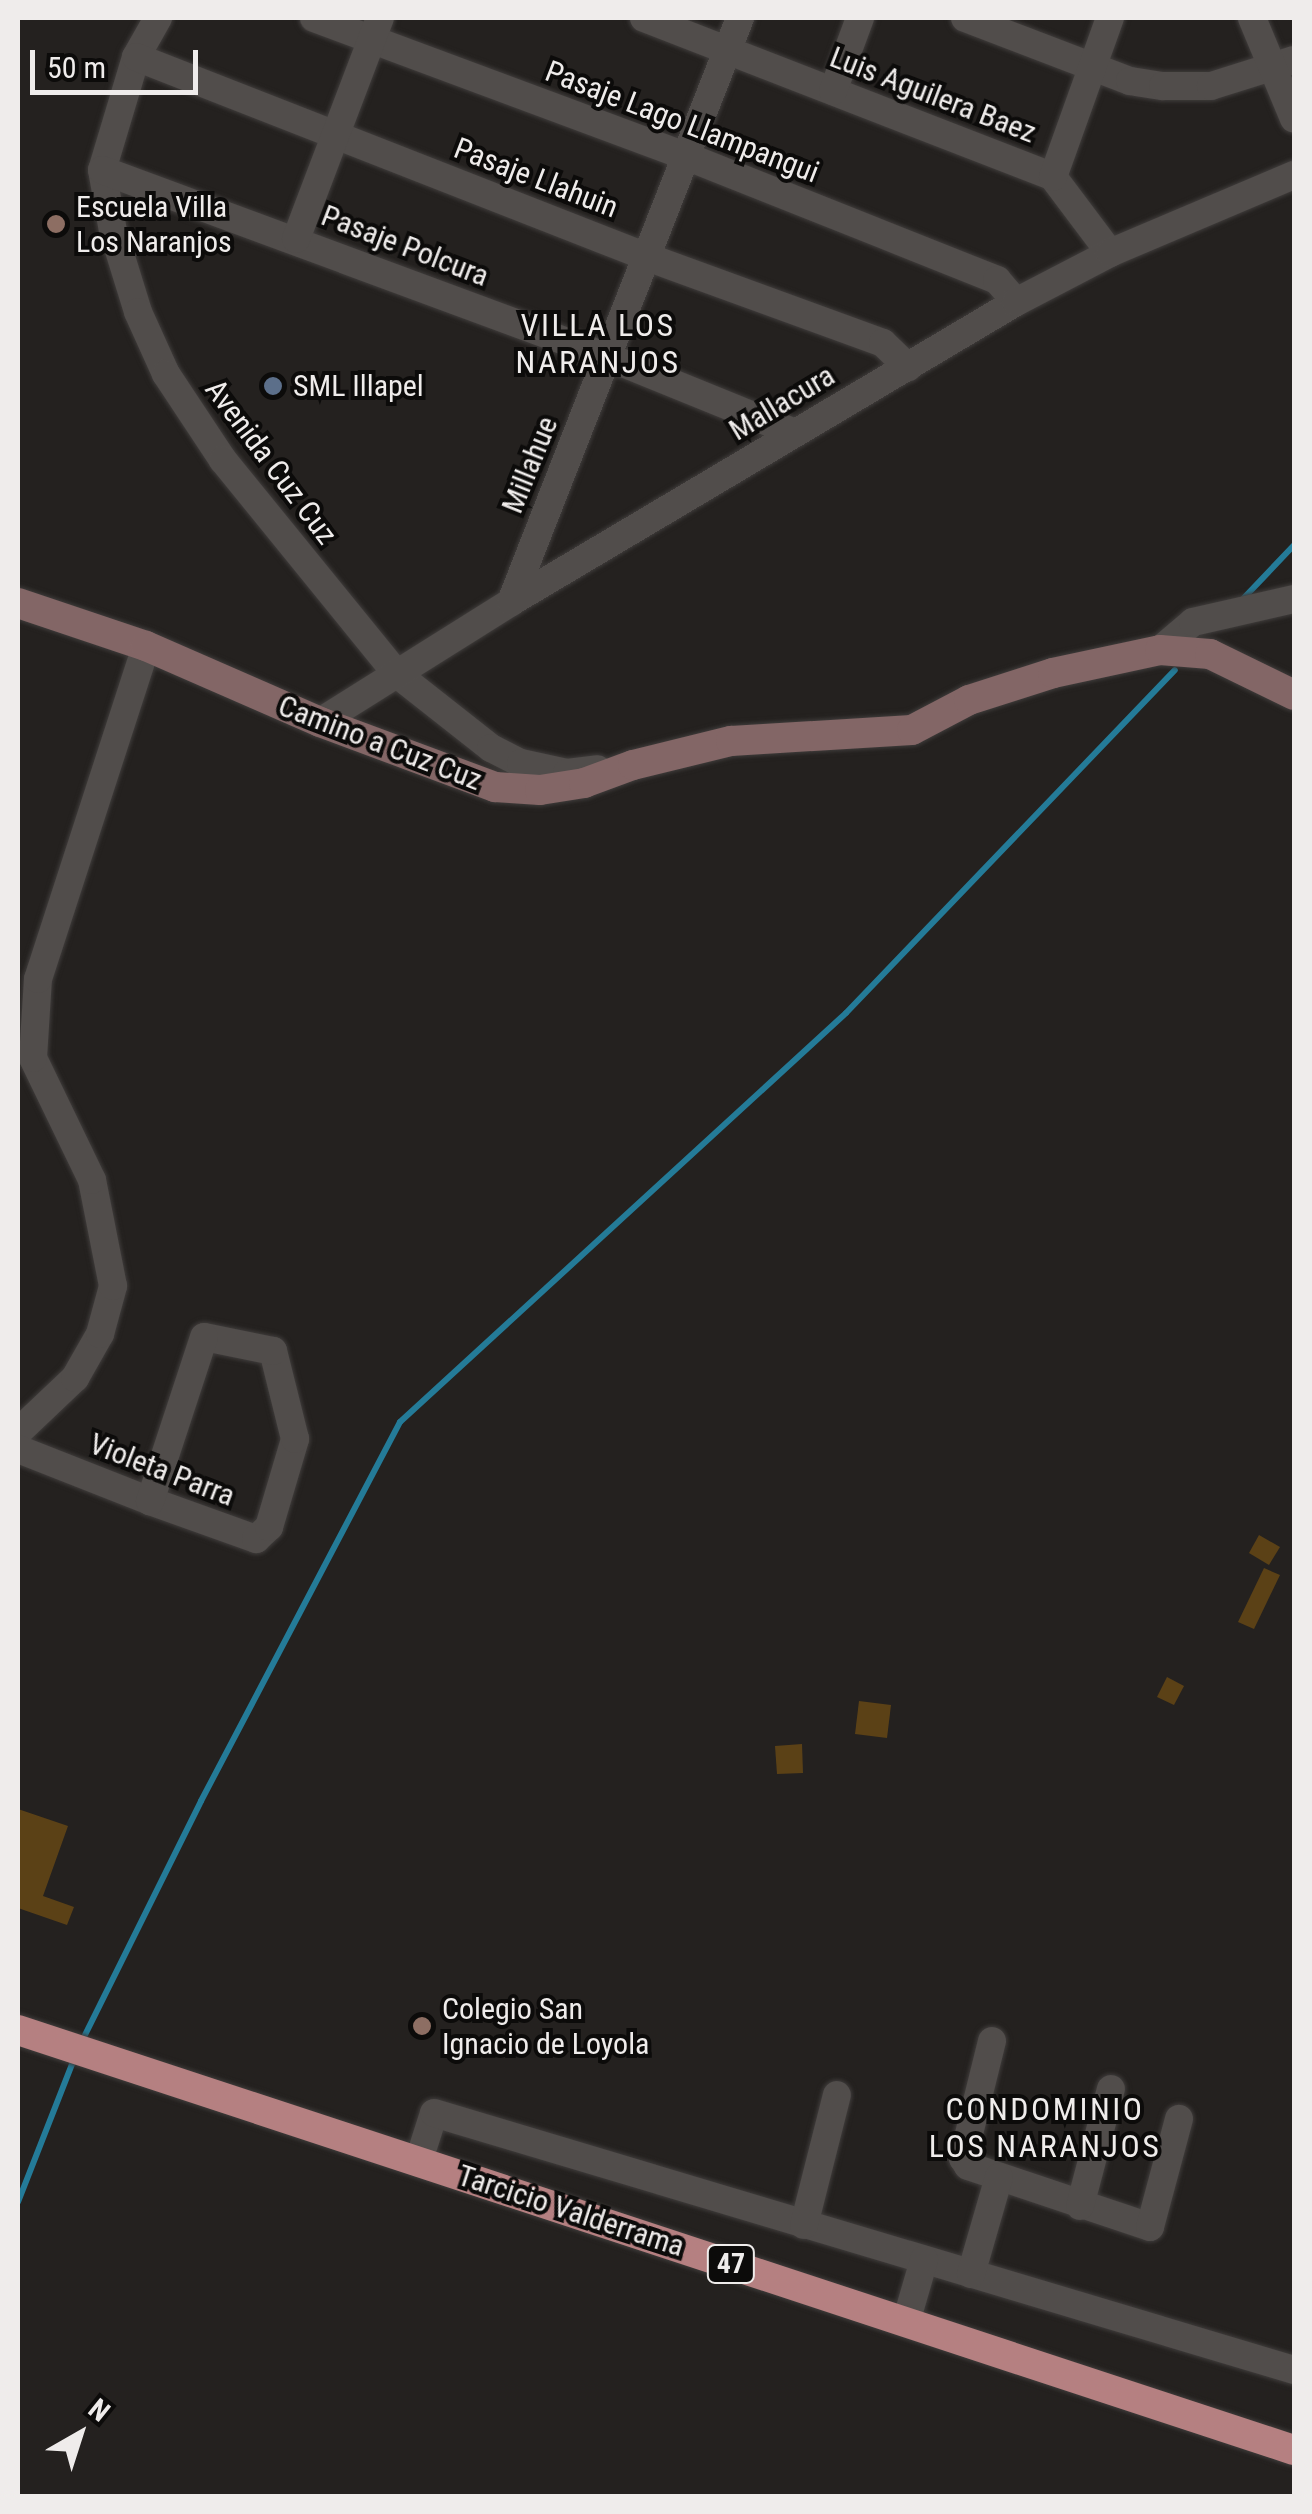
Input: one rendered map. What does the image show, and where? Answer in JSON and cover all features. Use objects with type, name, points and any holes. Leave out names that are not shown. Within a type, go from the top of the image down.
[{"type":"main road","name":"Camino a Cuz Cuz","points":[[18,604],[146,646],[320,722],[495,787],[540,790],[570,786],[633,764],[731,741],[912,730],[969,700],[1054,673],[1160,650],[1210,654],[1294,695]]},
{"type":"main road","name":"Tarcicio Valderrama","points":[[18,2030],[1294,2450]]},
{"type":"street","name":"Avenida Cuz Cuz","points":[[158,18],[136,57],[102,170],[113,231],[138,312],[166,374],[222,460],[397,674],[491,748],[522,763],[567,773],[633,764]]},
{"type":"street","name":"Pasaje Lago Llampangui","points":[[314,18],[376,28],[997,280],[1016,302]]},
{"type":"street","name":"Luis Aguilera Baez","points":[[644,18],[1052,177],[1110,253]]},
{"type":"street","name":"Millahue","points":[[511,602],[740,18]]},
{"type":"street","points":[[833,91],[860,18]]},
{"type":"street","points":[[965,18],[1130,81],[1163,86],[1211,86],[1284,65]]},
{"type":"street","points":[[1052,177],[1110,18]]},
{"type":"street","points":[[1252,18],[1284,65],[1294,119]]},
{"type":"street","points":[[296,239],[376,28]]},
{"type":"street","name":"Pasaje Llahuin","points":[[136,57],[647,257],[883,342],[908,367]]},
{"type":"street","name":"Pasaje Polcura","points":[[102,170],[608,357],[794,432]]},
{"type":"street","name":"Mallacura","points":[[320,722],[511,602],[1016,302],[1110,253],[1294,175]]},
{"type":"street","points":[[1160,650],[1193,622],[1289,605]]},
{"type":"street","points":[[18,1432],[75,1378],[100,1334],[113,1286],[92,1180],[32,1058],[38,979],[146,646]]},
{"type":"street","name":"Violeta Parra","points":[[18,1449],[150,1501],[256,1539],[269,1528],[295,1439],[273,1351],[204,1337],[150,1501]]},
{"type":"street","points":[[992,2041],[963,2158],[968,2166],[1150,2226],[1179,2119]]},
{"type":"street","points":[[1080,2206],[1111,2089]]},
{"type":"street","points":[[804,2225],[837,2094]]},
{"type":"street","points":[[419,2160],[434,2113],[1294,2370]]},
{"type":"street","points":[[971,2274],[1000,2177]]},
{"type":"street","points":[[906,2322],[924,2260]]},
{"type":"building","points":[[1259,1535],[1280,1547],[1269,1565],[1249,1553]]},
{"type":"building","points":[[1264,1568],[1280,1575],[1254,1629],[1238,1622]]},
{"type":"building","points":[[1167,1677],[1184,1686],[1174,1705],[1157,1697]]},
{"type":"building","points":[[859,1701],[891,1705],[887,1738],[855,1734]]},
{"type":"building","points":[[802,1744],[803,1773],[777,1774],[775,1746]]},
{"type":"building","points":[[18,1809],[68,1826],[43,1896],[74,1907],[67,1925],[18,1908]]},
{"type":"waterway","points":[[1240,602],[1294,545]]},
{"type":"waterway","points":[[81,2043],[201,1801],[400,1422],[846,1013],[1175,670]]},
{"type":"waterway","points":[[18,2202],[74,2059]]},
{"type":"place","name":"Escuela Villa Los Naranjos","points":[[56,224]]},
{"type":"place","name":"SML Illapel","points":[[273,386]]},
{"type":"place","name":"Colegio San Ignacio de Loyola","points":[[422,2026]]},
{"type":"district","name":"VILLA LOS NARANJOS","points":[[598,344]]},
{"type":"district","name":"CONDOMINIO LOS NARANJOS","points":[[1045,2128]]}]
